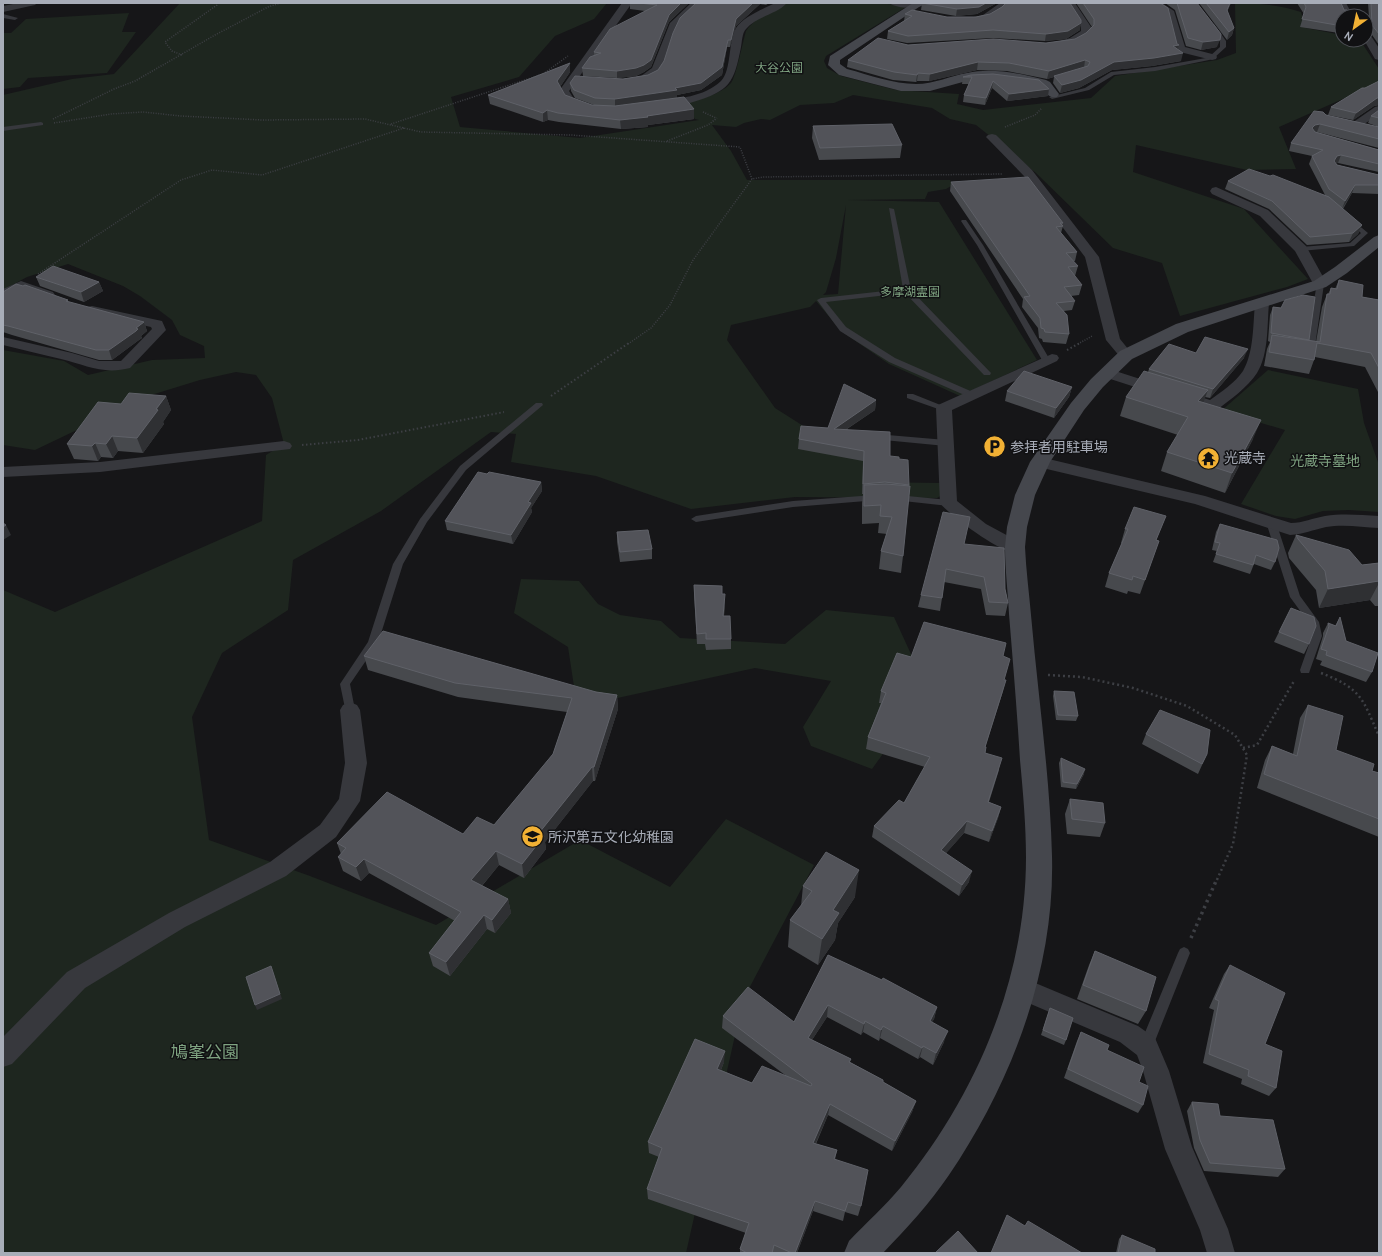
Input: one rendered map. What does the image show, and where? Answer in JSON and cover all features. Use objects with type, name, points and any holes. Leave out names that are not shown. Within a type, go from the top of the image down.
[{"type":"street","points":[[3,9],[32,3]]},
{"type":"street","points":[[601,110],[593,110],[570,101],[564,91],[627,3]]},
{"type":"street","points":[[622,82],[644,79],[657,69],[676,23],[697,3]]},
{"type":"street","points":[[654,106],[682,102],[706,95],[726,82],[732,67],[740,29],[755,16],[782,3]]},
{"type":"street","points":[[894,3],[920,7]]},
{"type":"street","points":[[963,21],[986,17],[1006,3]]},
{"type":"street","points":[[1050,45],[1069,43],[1081,37],[1086,32],[1086,27],[1070,3]]},
{"type":"street","points":[[1155,3],[1171,13],[1180,49],[1212,57]]},
{"type":"street","points":[[920,7],[908,12],[864,38],[834,59],[834,65],[843,72],[901,87],[930,87],[969,76],[992,75],[1020,78],[1046,85],[1053,95]]},
{"type":"street","points":[[864,38],[878,42]]},
{"type":"street","points":[[1374,48],[1379,57]]},
{"type":"street","points":[[572,79],[586,80]]},
{"type":"street","points":[[1342,122],[1362,126],[1379,109]]},
{"type":"street","points":[[992,138],[1028,173],[1092,257],[1113,340],[1126,355]]},
{"type":"street","points":[[1216,191],[1264,213],[1302,249],[1320,284]]},
{"type":"street","points":[[861,1253],[913,1197],[942,1157],[966,1119],[1000,1051],[1016,1006],[1032,943],[1039,879],[1036,804],[1015,548],[1017,528],[1025,496],[1040,462],[1077,407],[1106,373],[1126,355],[1182,328],[1320,284],[1341,270],[1379,240]]},
{"type":"street","points":[[3,294],[21,285],[63,300]]},
{"type":"street","points":[[1106,373],[1212,406],[1233,391],[1252,369],[1261,344],[1262,303]]},
{"type":"street","points":[[3,341],[67,356],[98,366],[125,365],[158,330],[157,324],[78,305]]},
{"type":"street","points":[[1015,548],[990,535],[970,522],[949,503],[944,408],[1049,359]]},
{"type":"street","points":[[3,472],[100,467],[284,446]]},
{"type":"street","points":[[1040,462],[1200,500],[1290,529],[1306,528],[1324,522],[1340,520],[1379,522]]},
{"type":"street","points":[[3,1055],[76,980],[177,920],[278,869],[328,831],[349,801],[355,770],[356,763],[350,710]]},
{"type":"street","points":[[1021,988],[1129,1034],[1146,1047],[1156,1071],[1179,1149],[1214,1229],[1221,1253]]},
{"type":"lane","points":[[3,16],[15,18]]},
{"type":"lane","points":[[1053,95],[1087,89],[1113,73],[1155,68],[1212,57],[1223,47],[1224,41],[1210,22]]},
{"type":"lane","points":[[1042,84],[1054,80]]},
{"type":"lane","points":[[3,129],[41,124]]},
{"type":"lane","points":[[891,209],[907,291],[987,373]]},
{"type":"lane","points":[[1302,249],[1352,245],[1365,233],[1343,214]]},
{"type":"lane","points":[[964,221],[1049,359]]},
{"type":"lane","points":[[1303,352],[1310,353],[1320,284]]},
{"type":"lane","points":[[907,291],[821,300],[843,329],[892,360],[972,395]]},
{"type":"lane","points":[[910,396],[944,408]]},
{"type":"lane","points":[[350,710],[345,684],[373,642],[398,564],[423,521],[463,468],[539,405]]},
{"type":"lane","points":[[865,436],[946,443]]},
{"type":"lane","points":[[696,519],[793,504],[864,498],[884,497],[949,503]]},
{"type":"lane","points":[[1271,522],[1295,597],[1314,622],[1317,636],[1305,670]]},
{"type":"lane","points":[[1146,1047],[1184,953]]},
{"type":"path","points":[[182,55],[172,51],[165,42],[217,5],[217,3]]},
{"type":"path","points":[[41,124],[114,89],[135,81],[268,7],[281,3]]},
{"type":"path","points":[[391,125],[543,74],[573,52],[591,52]]},
{"type":"path","points":[[992,138],[1003,128],[1035,115],[1053,95]]},
{"type":"path","points":[[41,124],[111,114],[144,112],[180,116],[262,120],[364,118],[421,132],[571,135],[667,141],[740,147],[752,179]]},
{"type":"path","points":[[667,141],[708,125],[717,118]]},
{"type":"path","points":[[21,285],[181,180],[212,170],[262,175],[404,128]]},
{"type":"path","points":[[284,446],[358,440],[464,421],[539,405],[651,328],[670,305],[693,260],[752,179],[763,177],[1028,173]]},
{"type":"path","points":[[1049,359],[1110,326]]},
{"type":"path","points":[[1243,748],[1257,745],[1300,670],[1318,672],[1343,683],[1355,691],[1365,705],[1379,736]]},
{"type":"path","points":[[1025,674],[1082,677],[1133,688],[1188,706],[1235,736],[1247,755],[1233,844],[1184,953]]},
{"type":"green space","name":"鳩峯公園","points":[[180,3],[607,3],[594,19],[555,36],[519,77],[451,97],[460,127],[580,138],[699,120],[695,119],[682,103],[714,94],[721,91],[731,83],[737,67],[746,31],[764,14],[776,7],[788,3],[872,3],[904,5],[906,7],[826,56],[824,61],[827,68],[841,76],[896,90],[959,94],[957,104],[983,110],[1091,98],[1115,76],[1217,60],[1236,53],[1235,3],[1268,5],[1301,12],[1306,28],[1334,33],[1334,48],[1365,48],[1379,69],[1379,83],[1279,127],[1296,169],[1247,170],[1136,145],[1133,172],[1244,209],[1308,279],[1287,287],[1180,316],[1162,263],[1113,248],[1036,173],[976,125],[950,119],[932,108],[853,95],[834,103],[800,105],[770,120],[761,119],[744,123],[736,127],[712,125],[731,151],[747,180],[950,180],[953,185],[946,189],[928,192],[925,199],[848,200],[939,202],[1037,360],[960,396],[889,364],[841,331],[816,301],[810,307],[731,325],[727,340],[775,408],[816,434],[865,460],[865,482],[941,483],[944,494],[937,498],[795,497],[691,509],[596,476],[511,462],[516,434],[491,432],[381,511],[293,560],[288,610],[222,653],[192,717],[209,840],[310,876],[436,925],[580,840],[670,887],[726,819],[814,865],[743,1000],[686,1253],[3,1253],[3,590],[55,612],[262,521],[266,455],[284,444],[272,398],[256,375],[236,372],[200,380],[148,396],[35,450],[3,445],[3,350],[64,361],[88,375],[152,360],[205,358],[204,346],[180,335],[172,320],[140,296],[123,286],[68,264],[27,277],[3,290],[3,95],[72,79],[114,74]],"holes":[[[846,205],[838,294],[823,295],[826,292],[836,258]]]},
{"type":"green space","points":[[129,13],[122,32],[136,32],[107,73],[28,78],[20,87],[3,89],[3,33],[11,33],[26,19]]},
{"type":"green space","name":"光蔵寺墓地","points":[[1268,370],[1358,389],[1364,423],[1379,465],[1379,512],[1349,510],[1323,511],[1295,519],[1276,516],[1241,504],[1285,430],[1221,411]]},
{"type":"green space","points":[[521,579],[579,581],[598,604],[620,615],[661,621],[680,638],[785,644],[826,610],[894,617],[916,665],[911,715],[872,769],[811,746],[803,727],[831,681],[755,668],[599,702],[575,693],[568,647],[514,613]]},
{"type":"building","points":[[639,3],[681,3],[669,15],[651,60],[636,68],[617,71],[582,68],[590,57],[601,53],[594,52],[610,29],[657,5]]},
{"type":"building","points":[[696,3],[753,3],[736,19],[731,40],[728,40],[722,67],[701,83],[675,88],[677,90],[615,99],[595,98],[574,90],[570,83],[575,76],[623,79],[648,75],[658,70],[664,61],[673,33],[680,18]]},
{"type":"building","points":[[922,3],[986,3],[979,7],[957,9]]},
{"type":"building","points":[[1006,3],[1070,3],[1081,20],[1081,23],[1068,31],[1046,34],[993,30],[908,36],[888,31],[912,16],[905,14],[912,10],[947,17],[976,17],[990,14]]},
{"type":"building","points":[[1083,3],[1160,3],[1168,8],[1177,44],[1179,45],[1173,46],[1183,53],[1154,58],[1114,62],[1081,80],[1062,85],[1054,76],[1088,66],[1090,62],[1085,60],[1049,71],[1009,63],[978,62],[930,74],[918,73],[917,75],[894,72],[848,60],[878,38],[908,45],[993,39],[1046,43],[1075,39],[1086,33],[1094,25],[1094,19]]},
{"type":"building","points":[[1177,3],[1197,3],[1221,34],[1220,40],[1203,42],[1188,38]]},
{"type":"building","points":[[1206,3],[1230,3],[1227,10],[1234,28],[1229,32]]},
{"type":"building","points":[[1304,3],[1341,3],[1343,8],[1334,8],[1334,25],[1302,19],[1306,7]]},
{"type":"building","points":[[1371,3],[1379,3],[1379,34],[1374,28],[1374,8],[1371,8]]},
{"type":"building","points":[[570,63],[557,81],[565,95],[592,105],[615,106],[684,97],[694,109],[620,120],[558,113],[547,110],[543,113],[488,95]]},
{"type":"building","points":[[993,74],[1039,80],[1049,89],[1009,94],[993,81],[986,98],[964,95],[972,77],[963,77]]},
{"type":"building","points":[[1379,81],[1379,98],[1356,113],[1331,107],[1362,88]]},
{"type":"building","points":[[1379,110],[1379,118],[1371,116]]},
{"type":"building","points":[[1314,111],[1379,127],[1379,139],[1320,124],[1315,125],[1312,128],[1315,132],[1379,150],[1379,164],[1341,155],[1337,156],[1334,161],[1337,165],[1379,175],[1379,185],[1355,185],[1345,201],[1329,189],[1312,156],[1323,150],[1291,143]]},
{"type":"building","points":[[892,124],[902,145],[820,148],[813,126]]},
{"type":"building","points":[[1249,169],[1270,176],[1273,175],[1329,197],[1362,225],[1353,233],[1310,237],[1272,201],[1228,181]]},
{"type":"building","points":[[1028,177],[1063,223],[1060,223],[1063,226],[1056,227],[1077,252],[1066,253],[1078,266],[1068,267],[1082,285],[1064,287],[1075,301],[1056,303],[1067,315],[1069,334],[1045,332],[1044,329],[1041,328],[1040,318],[1024,297],[1030,296],[951,182]]},
{"type":"building","points":[[53,266],[99,282],[81,292],[36,277]]},
{"type":"building","points":[[1339,280],[1363,285],[1362,297],[1379,300],[1379,368],[1371,353],[1317,343],[1314,360],[1269,352],[1272,335],[1320,342],[1327,294],[1330,294],[1331,288],[1337,289]]},
{"type":"building","points":[[16,284],[23,286],[25,285],[68,300],[66,301],[144,322],[136,328],[138,329],[136,331],[109,350],[96,350],[3,325],[3,292]]},
{"type":"building","points":[[1303,295],[1315,297],[1309,340],[1271,333],[1273,307],[1281,308],[1285,300]]},
{"type":"building","points":[[1205,337],[1248,349],[1213,389],[1149,369],[1169,344],[1196,353]]},
{"type":"building","points":[[1024,371],[1072,387],[1056,408],[1007,391]]},
{"type":"building","points":[[1144,371],[1208,390],[1198,401],[1261,420],[1232,473],[1167,452],[1188,417],[1126,397]]},
{"type":"building","points":[[844,384],[876,400],[834,429],[890,432],[890,456],[908,460],[909,485],[885,482],[863,484],[864,451],[799,439],[801,426],[828,428]]},
{"type":"building","points":[[129,393],[166,396],[156,409],[158,410],[137,438],[112,436],[106,444],[95,443],[92,446],[67,444],[98,402],[121,404]]},
{"type":"building","points":[[478,472],[487,474],[489,472],[541,482],[528,502],[531,503],[511,535],[445,521]]},
{"type":"building","points":[[886,484],[910,486],[903,556],[881,551],[892,517],[880,516],[881,505],[864,506],[864,485]]},
{"type":"building","points":[[1134,507],[1166,516],[1156,540],[1159,541],[1145,580],[1133,576],[1132,580],[1109,573],[1128,529],[1125,529]]},
{"type":"building","points":[[943,512],[970,517],[964,544],[1004,548],[1005,589],[1008,603],[989,602],[984,577],[946,569],[942,598],[921,595]]},
{"type":"building","points":[[1220,524],[1277,540],[1279,548],[1275,562],[1256,555],[1253,565],[1216,554],[1220,543],[1215,542]]},
{"type":"building","points":[[648,530],[652,549],[620,552],[617,532]]},
{"type":"building","points":[[1296,535],[1349,550],[1362,565],[1379,563],[1379,581],[1328,589],[1325,571]]},
{"type":"building","points":[[694,585],[722,586],[722,594],[725,594],[723,616],[730,616],[731,639],[706,639],[706,633],[697,634]]},
{"type":"building","points":[[1291,608],[1314,617],[1316,626],[1309,644],[1279,632]]},
{"type":"building","points":[[1340,617],[1346,641],[1378,653],[1372,672],[1326,655],[1327,651],[1321,649],[1329,626],[1328,623],[1336,626]]},
{"type":"building","points":[[924,622],[1006,643],[1003,656],[1010,659],[1004,680],[1006,680],[985,747],[985,753],[1002,758],[988,802],[1001,807],[992,831],[967,821],[941,850],[972,871],[962,885],[874,826],[899,800],[904,803],[930,757],[868,737],[886,693],[881,691],[897,653],[911,657]]},
{"type":"building","points":[[383,631],[596,692],[617,695],[594,767],[592,767],[539,833],[544,836],[522,864],[496,851],[471,880],[508,899],[492,920],[484,915],[446,962],[429,953],[461,912],[364,859],[356,867],[338,857],[346,848],[337,843],[387,792],[463,834],[477,817],[494,825],[553,754],[572,698],[455,683],[364,656]]},
{"type":"building","points":[[1054,691],[1074,692],[1078,716],[1058,715]]},
{"type":"building","points":[[1308,705],[1343,716],[1336,750],[1374,764],[1372,771],[1379,773],[1379,819],[1264,774],[1272,746],[1297,756]]},
{"type":"building","points":[[1160,710],[1210,730],[1207,754],[1202,764],[1146,734]]},
{"type":"building","points":[[1061,758],[1085,769],[1077,784],[1063,782]]},
{"type":"building","points":[[1070,799],[1103,803],[1105,823],[1072,819]]},
{"type":"building","points":[[826,852],[859,870],[833,910],[839,913],[822,939],[790,920],[812,891],[803,886]]},
{"type":"building","points":[[1095,951],[1156,977],[1146,1011],[1083,985]]},
{"type":"building","points":[[828,955],[882,980],[883,978],[937,1007],[930,1021],[948,1031],[936,1053],[923,1046],[922,1048],[883,1026],[881,1030],[865,1021],[864,1024],[828,1005],[808,1038],[851,1059],[849,1062],[883,1080],[883,1082],[916,1101],[895,1141],[830,1104],[813,1143],[837,1150],[834,1159],[868,1170],[861,1206],[848,1202],[845,1211],[815,1201],[795,1253],[774,1245],[772,1253],[747,1253],[740,1249],[749,1223],[647,1189],[662,1148],[648,1142],[695,1039],[725,1051],[717,1069],[752,1083],[762,1066],[811,1086],[812,1084],[723,1016],[748,987],[794,1022]]},
{"type":"building","points":[[1230,965],[1285,993],[1265,1044],[1282,1051],[1276,1088],[1248,1076],[1249,1070],[1209,1054],[1219,1001],[1215,999]]},
{"type":"building","points":[[271,966],[280,994],[255,1005],[246,977]]},
{"type":"building","points":[[1050,1008],[1073,1018],[1066,1040],[1043,1030]]},
{"type":"building","points":[[1081,1032],[1109,1045],[1107,1050],[1144,1067],[1139,1082],[1148,1086],[1143,1105],[1068,1069]]},
{"type":"building","points":[[1192,1102],[1218,1104],[1220,1116],[1273,1120],[1285,1169],[1210,1163],[1200,1140]]},
{"type":"building","points":[[1007,1215],[1025,1226],[1028,1221],[1082,1253],[991,1253]]},
{"type":"building","points":[[958,1231],[978,1253],[935,1253]]},
{"type":"building","points":[[1122,1235],[1155,1249],[1155,1253],[1118,1253]]},
{"type":"place","name":"参拝者用駐車場","points":[[994,447]]},
{"type":"place","name":"光蔵寺","points":[[1209,458]]},
{"type":"place","name":"所沢第五文化幼稚園","points":[[532,837]]},
{"type":"park label","name":"大谷公園","points":[[779,67]]},
{"type":"park label","name":"多摩湖霊園","points":[[910,291]]}]
